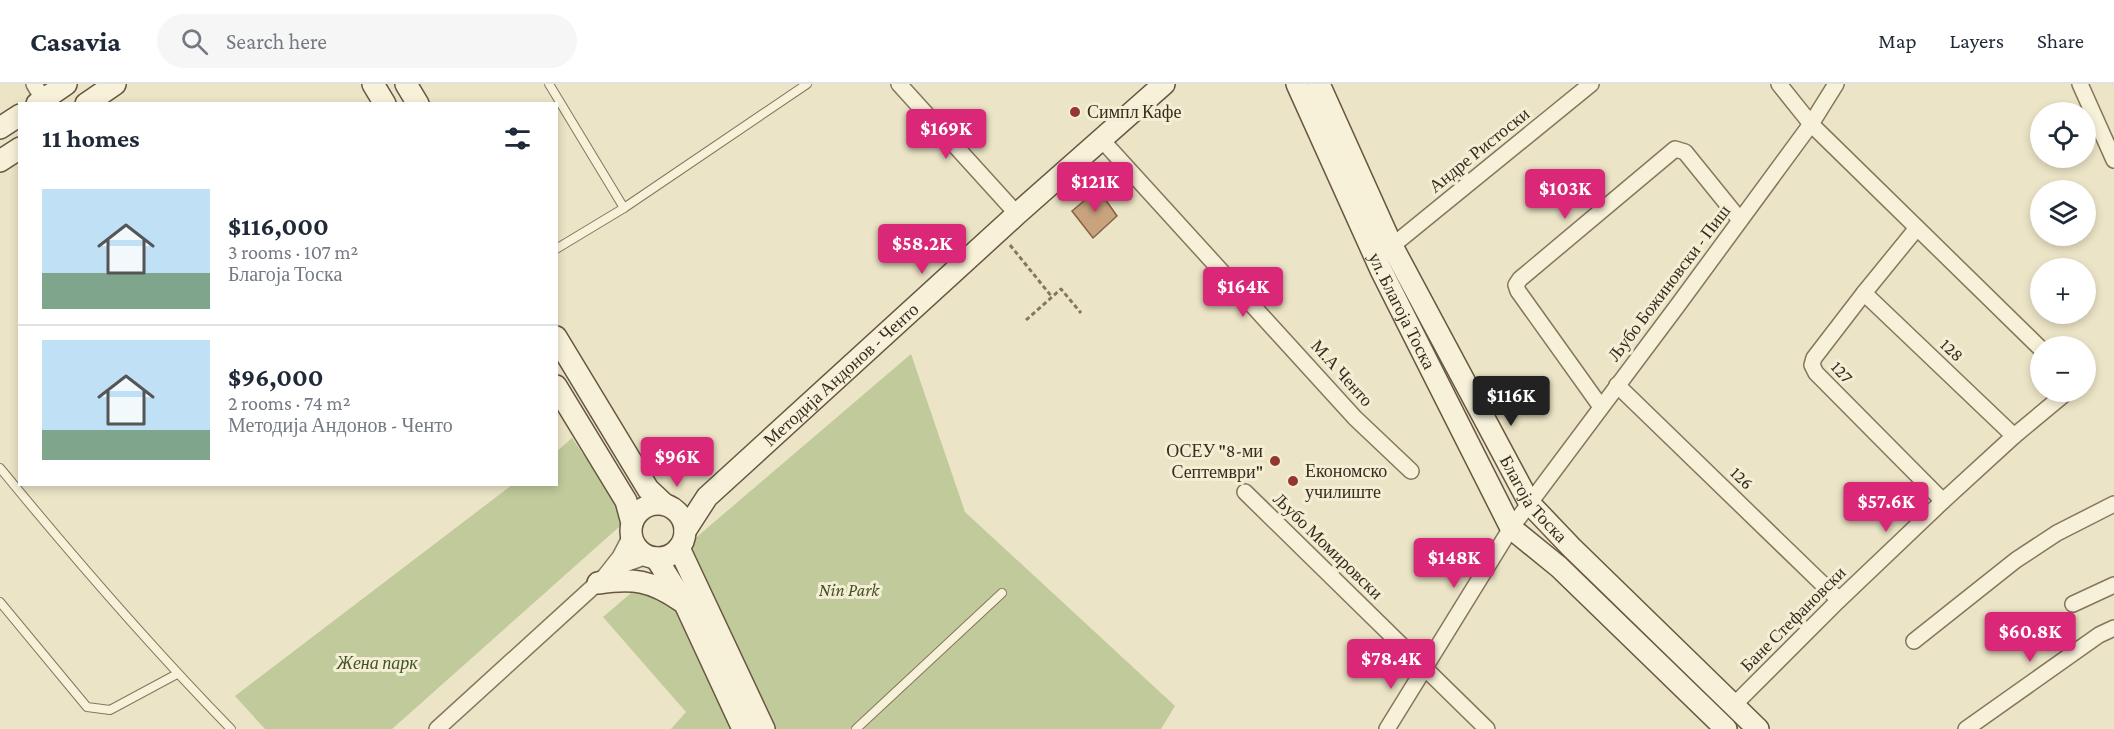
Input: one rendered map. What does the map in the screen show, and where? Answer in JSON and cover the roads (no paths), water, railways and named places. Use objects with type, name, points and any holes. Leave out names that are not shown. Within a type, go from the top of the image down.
[{"type":"street","points":[[38,96],[66,84]]},
{"type":"street","points":[[89,102],[116,84]]},
{"type":"street","points":[[373,84],[384,102]]},
{"type":"street","points":[[899,84],[1017,214]]},
{"type":"street","name":"Методија Андонов - Ченто","points":[[682,540],[707,497],[1017,214],[1164,84]]},
{"type":"street","name":"ул. Благоја Тоска","points":[[1298,84],[1381,270],[1511,528],[1559,567],[1726,729]]},
{"type":"street","name":"Благоја Тоска","points":[[1319,84],[1392,246],[1530,504],[1571,547],[1758,729]]},
{"type":"street","name":"Андре Ристоски","points":[[1392,246],[1591,84]]},
{"type":"street","points":[[1779,84],[1811,123],[2030,338]]},
{"type":"street","name":"Љубо Божиновски - Пиш","points":[[1387,729],[1511,528],[1740,220],[1811,123],[1836,84]]},
{"type":"street","points":[[2080,84],[2114,160]]},
{"type":"street","points":[[0,128],[18,116]]},
{"type":"street","name":"М.А Ченто","points":[[1101,139],[1355,418],[1411,471]]},
{"type":"street","points":[[0,161],[18,149]]},
{"type":"street","points":[[1601,407],[1518,291],[1516,285],[1520,279],[1675,149],[1684,152],[1740,220]]},
{"type":"street","name":"127","points":[[1917,228],[1814,358],[1812,365],[1815,373],[1943,501]]},
{"type":"street","name":"128","points":[[1864,293],[2014,436]]},
{"type":"street","points":[[558,340],[648,489],[679,513],[684,522],[682,540],[673,554],[626,564],[601,579]]},
{"type":"street","name":"126","points":[[1617,385],[1839,600]]},
{"type":"street","points":[[558,389],[626,501],[634,544],[640,551],[652,557],[685,604],[743,729]]},
{"type":"street","name":"Бане Стефановски","points":[[1734,705],[1943,501],[2055,402]]},
{"type":"street","name":"Љубо Момировски","points":[[1245,492],[1487,729]]},
{"type":"street","name":"Методија Андонов - Ченто","points":[[668,506],[707,497]]},
{"type":"street","points":[[437,729],[601,579],[620,557],[637,514],[645,507],[654,504],[668,506]]},
{"type":"street","points":[[1914,641],[2016,560],[2057,533],[2114,504]]},
{"type":"street","points":[[682,540],[764,729]]},
{"type":"street","points":[[601,579],[645,582],[666,590],[685,604]]},
{"type":"street","points":[[2073,603],[2114,585]]},
{"type":"street","points":[[1966,729],[2090,641],[2114,628]]},
{"type":"lane","points":[[549,84],[624,208]]},
{"type":"lane","points":[[558,248],[624,208],[807,84]]},
{"type":"lane","points":[[0,468],[51,531],[177,674],[231,729]]},
{"type":"lane","points":[[856,729],[1002,592]]},
{"type":"lane","points":[[0,602],[87,707],[110,710],[177,674]]},
{"type":"place","name":"Симпл Кафе","points":[[1075,112]]},
{"type":"place","name":"ОСЕУ \"8-ми Септември\"","points":[[1275,461]]},
{"type":"place","name":"Економско училиште","points":[[1293,481]]},
{"type":"park label","name":"Nin Park","points":[[849,590]]},
{"type":"park label","name":"Жена парк","points":[[377,663]]}]
